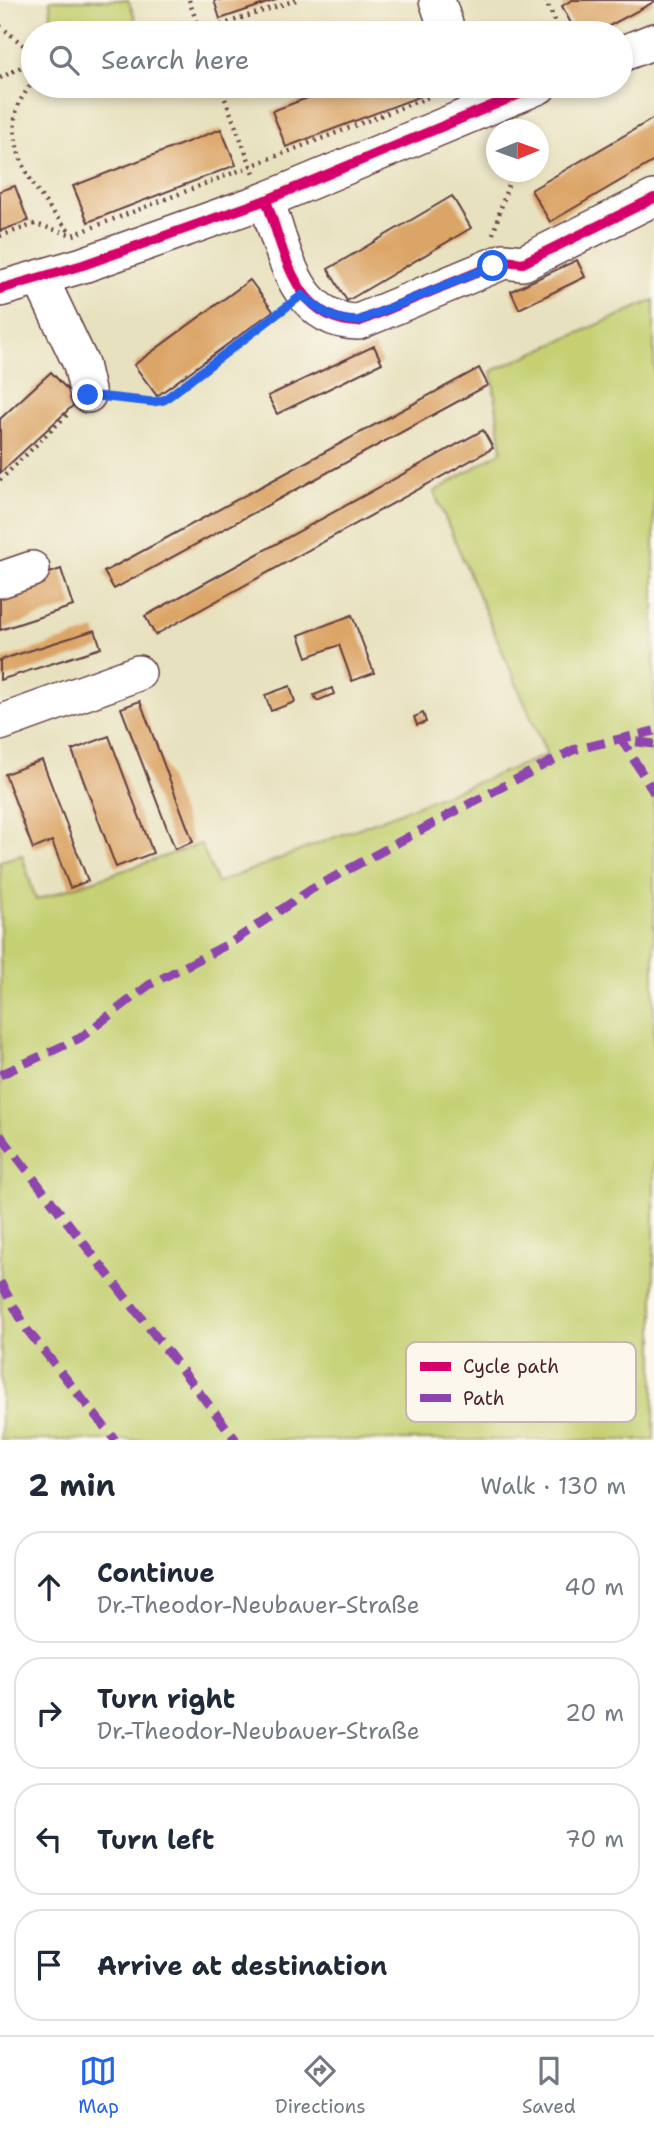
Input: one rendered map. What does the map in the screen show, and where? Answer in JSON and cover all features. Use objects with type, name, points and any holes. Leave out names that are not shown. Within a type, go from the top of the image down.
[{"type":"street","points":[[437,0],[444,21]]},
{"type":"street","points":[[633,49],[654,41]]},
{"type":"street","points":[[0,289],[40,278],[78,250],[266,200],[458,98]]},
{"type":"street","points":[[266,200],[302,295],[327,316],[342,321],[358,321],[504,261],[523,263],[654,198]]},
{"type":"street","points":[[40,278],[81,364],[88,395]]},
{"type":"street","points":[[0,723],[138,674]]},
{"type":"path","points":[[189,0],[195,21]]},
{"type":"path","points":[[234,21],[296,0]]},
{"type":"path","points":[[545,0],[555,21]]},
{"type":"path","points":[[0,26],[21,43]]},
{"type":"path","points":[[0,78],[21,67]]},
{"type":"path","points":[[23,98],[19,105],[14,139],[27,172],[48,208],[78,250]]},
{"type":"path","points":[[225,98],[266,200]]},
{"type":"path","points":[[78,250],[250,164],[454,98]]},
{"type":"path","points":[[493,266],[491,242],[509,182]]},
{"type":"path","points":[[0,236],[35,224],[78,250]]},
{"type":"path","points":[[0,480],[88,395],[153,402],[164,400],[302,295]]},
{"type":"green space","points":[[50,0],[128,0],[135,17],[134,21],[51,21]]},
{"type":"green space","points":[[654,300],[654,1440],[1,1440],[0,861],[22,855],[36,900],[201,844],[217,883],[547,755],[434,492],[502,451],[492,371]]},
{"type":"building","points":[[214,0],[276,0],[220,19]]},
{"type":"building","points":[[572,0],[654,0],[618,21],[570,21],[562,6]]},
{"type":"building","points":[[307,98],[416,98],[286,147],[272,111]]},
{"type":"building","points":[[654,118],[654,161],[550,222],[531,190],[549,182],[549,179]]},
{"type":"building","points":[[221,129],[236,165],[88,222],[73,186]]},
{"type":"building","points":[[15,186],[28,221],[0,231],[0,191]]},
{"type":"building","points":[[452,196],[471,228],[347,301],[328,269]]},
{"type":"building","points":[[577,260],[585,277],[519,309],[511,291]]},
{"type":"building","points":[[250,280],[273,311],[157,396],[134,365]]},
{"type":"building","points":[[374,346],[382,363],[277,414],[268,396]]},
{"type":"building","points":[[479,368],[488,385],[114,589],[104,572]]},
{"type":"building","points":[[51,372],[78,401],[0,473],[0,419]]},
{"type":"building","points":[[483,430],[493,448],[155,635],[145,616]]},
{"type":"building","points":[[61,569],[73,606],[0,630],[0,590]]},
{"type":"building","points":[[352,615],[374,673],[352,681],[339,645],[307,657],[299,635]]},
{"type":"building","points":[[95,630],[101,648],[0,680],[0,660]]},
{"type":"building","points":[[290,686],[295,702],[271,711],[265,695]]},
{"type":"building","points":[[332,688],[334,694],[317,701],[314,695]]},
{"type":"building","points":[[140,701],[193,842],[175,849],[121,708]]},
{"type":"building","points":[[423,713],[426,722],[417,725],[414,717]]},
{"type":"building","points":[[109,736],[153,853],[116,867],[72,750]]},
{"type":"building","points":[[42,760],[88,881],[70,888],[52,841],[33,849],[5,774]]},
{"type":"marked path","points":[[0,1075],[80,1038],[149,985],[232,942],[312,889],[471,803],[573,750],[654,731]]},
{"type":"marked path","points":[[654,744],[622,740],[654,793]]},
{"type":"marked path","points":[[0,1135],[236,1440]]},
{"type":"marked path","points":[[0,1282],[28,1331],[115,1440]]},
{"type":"cycle path","points":[[0,289],[83,265],[266,200],[510,98]]},
{"type":"cycle path","points":[[266,200],[286,260],[306,296],[319,309],[336,318],[358,322],[504,261],[523,263],[654,198]]},
{"type":"route","points":[[88,395],[153,402],[164,400],[302,295],[327,316],[342,321],[358,321],[493,266]]}]
